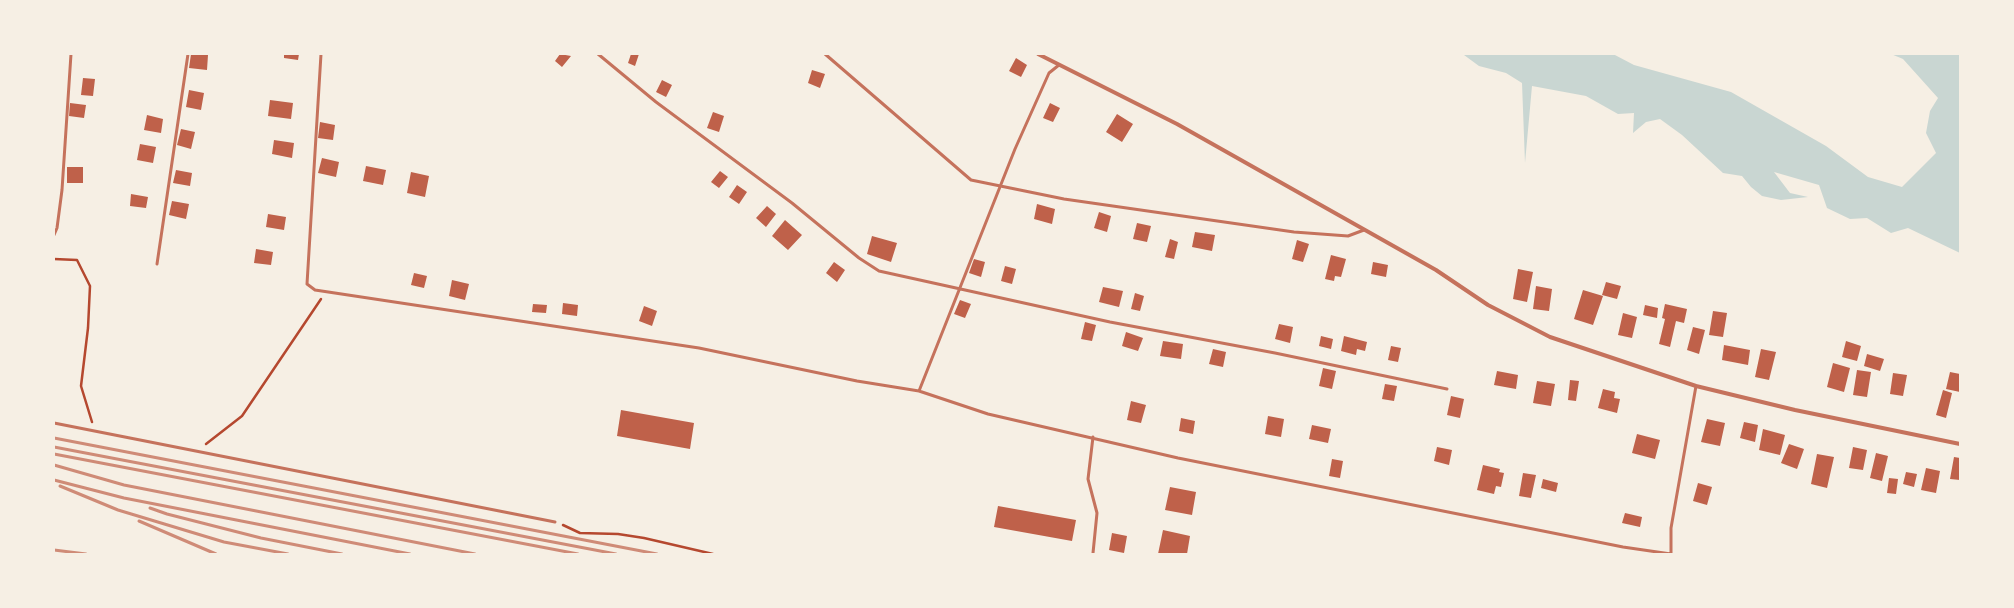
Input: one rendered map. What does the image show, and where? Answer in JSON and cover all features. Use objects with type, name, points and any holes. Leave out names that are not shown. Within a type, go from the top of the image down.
[{"type":"street","points":[[1038,54],[1177,124],[1436,270],[1488,305],[1550,337],[1696,386],[1795,410],[1960,444]]},
{"type":"lane","points":[[54,236],[57,228],[62,190],[71,54]]},
{"type":"lane","points":[[157,264],[188,54]]},
{"type":"lane","points":[[321,54],[307,284],[315,290],[483,317],[699,348],[858,381],[919,391],[988,414],[1178,458],[1623,547],[1671,554],[1671,528],[1696,386]]},
{"type":"lane","points":[[598,54],[656,102],[792,203],[879,272],[959,290],[1447,389]]},
{"type":"lane","points":[[825,54],[971,180],[1064,199],[1294,232],[1348,236],[1364,230]]},
{"type":"lane","points":[[919,391],[1000,186],[1049,73],[1059,65]]},
{"type":"lane","points":[[54,423],[555,522]]},
{"type":"lane","points":[[1092,437],[1088,479],[1097,514],[1093,553]]},
{"type":"path","points":[[54,259],[77,260],[90,286],[88,328],[81,386],[95,432]]},
{"type":"path","points":[[196,452],[242,416],[325,292]]},
{"type":"path","points":[[555,522],[580,533],[631,536],[713,554]]},
{"type":"shaded area","points":[[1442,54],[1613,54],[1634,65],[1731,92],[1826,146],[1868,177],[1902,187],[1936,153],[1926,133],[1930,111],[1938,98],[1903,59],[1891,54],[1960,54],[1960,253],[1908,228],[1891,233],[1867,218],[1850,219],[1827,208],[1819,185],[1774,172],[1790,193],[1808,197],[1781,200],[1762,196],[1751,187],[1742,176],[1723,173],[1682,135],[1660,119],[1646,122],[1633,133],[1634,113],[1618,114],[1586,96],[1532,86],[1525,163],[1522,83],[1506,73],[1479,66],[1464,55]]},
{"type":"building","points":[[191,54],[208,55],[207,70],[189,68]]},
{"type":"building","points":[[284,54],[299,54],[298,60],[284,58]]},
{"type":"building","points":[[560,54],[571,56],[562,67],[555,61]]},
{"type":"building","points":[[631,54],[639,54],[635,66],[628,63]]},
{"type":"building","points":[[1016,58],[1027,65],[1021,77],[1009,71]]},
{"type":"building","points":[[812,70],[825,74],[820,88],[808,83]]},
{"type":"building","points":[[83,78],[95,79],[93,96],[81,95]]},
{"type":"building","points":[[662,80],[672,85],[666,97],[656,92]]},
{"type":"building","points":[[189,90],[204,93],[201,110],[186,107]]},
{"type":"building","points":[[270,100],[293,103],[291,119],[268,116]]},
{"type":"building","points":[[70,103],[86,105],[84,118],[69,116]]},
{"type":"building","points":[[1050,103],[1060,108],[1053,122],[1043,118]]},
{"type":"building","points":[[713,112],[724,116],[719,132],[707,128]]},
{"type":"building","points":[[1117,114],[1133,124],[1122,142],[1106,132]]},
{"type":"building","points":[[147,115],[163,119],[161,133],[144,130]]},
{"type":"building","points":[[320,122],[335,125],[333,140],[318,138]]},
{"type":"building","points":[[181,129],[195,132],[191,149],[177,145]]},
{"type":"building","points":[[274,140],[294,143],[292,158],[272,154]]},
{"type":"building","points":[[140,144],[156,147],[153,163],[137,160]]},
{"type":"building","points":[[322,158],[339,162],[336,177],[318,173]]},
{"type":"building","points":[[366,166],[386,170],[383,185],[363,181]]},
{"type":"building","points":[[67,167],[83,167],[83,183],[67,183]]},
{"type":"building","points":[[176,170],[192,173],[190,186],[173,183]]},
{"type":"building","points":[[720,171],[728,177],[719,188],[711,182]]},
{"type":"building","points":[[411,172],[429,176],[425,197],[407,193]]},
{"type":"building","points":[[737,185],[747,192],[739,204],[729,197]]},
{"type":"building","points":[[131,194],[148,197],[146,208],[130,206]]},
{"type":"building","points":[[172,201],[189,204],[186,219],[169,215]]},
{"type":"building","points":[[1037,204],[1055,209],[1052,224],[1034,219]]},
{"type":"building","points":[[767,206],[776,214],[766,227],[756,218]]},
{"type":"building","points":[[1099,212],[1111,216],[1107,232],[1094,228]]},
{"type":"building","points":[[268,214],[286,217],[284,230],[266,227]]},
{"type":"building","points":[[785,220],[802,235],[788,250],[772,236]]},
{"type":"building","points":[[1137,223],[1151,226],[1147,242],[1133,239]]},
{"type":"building","points":[[1195,232],[1215,235],[1212,251],[1192,247]]},
{"type":"building","points":[[872,236],[897,243],[891,262],[867,254]]},
{"type":"building","points":[[1170,239],[1178,242],[1174,259],[1165,257]]},
{"type":"building","points":[[1297,240],[1309,244],[1303,262],[1292,259]]},
{"type":"building","points":[[256,249],[273,252],[271,265],[254,263]]},
{"type":"building","points":[[1331,255],[1346,259],[1341,277],[1335,276],[1334,281],[1325,279]]},
{"type":"building","points":[[974,259],[985,262],[981,277],[969,273]]},
{"type":"building","points":[[834,262],[845,270],[837,282],[826,273]]},
{"type":"building","points":[[1373,262],[1388,265],[1386,277],[1371,274]]},
{"type":"building","points":[[1005,266],[1016,269],[1012,284],[1001,281]]},
{"type":"building","points":[[1518,269],[1533,272],[1527,302],[1513,299]]},
{"type":"building","points":[[414,273],[427,276],[424,288],[411,285]]},
{"type":"building","points":[[452,280],[469,284],[465,300],[449,296]]},
{"type":"building","points":[[1606,282],[1621,286],[1617,299],[1602,295]]},
{"type":"building","points":[[1536,286],[1552,289],[1549,311],[1533,309]]},
{"type":"building","points":[[1103,287],[1123,291],[1119,307],[1099,302]]},
{"type":"building","points":[[1583,290],[1603,296],[1593,325],[1574,319]]},
{"type":"building","points":[[1135,293],[1144,296],[1140,311],[1131,309]]},
{"type":"building","points":[[960,300],[971,304],[965,318],[954,314]]},
{"type":"building","points":[[563,303],[578,305],[577,316],[562,314]]},
{"type":"building","points":[[533,304],[547,305],[546,313],[532,312]]},
{"type":"building","points":[[1665,304],[1687,309],[1684,323],[1676,321],[1670,347],[1659,344],[1665,319],[1662,318]]},
{"type":"building","points":[[1645,305],[1658,308],[1657,318],[1643,315]]},
{"type":"building","points":[[644,306],[657,311],[652,326],[639,321]]},
{"type":"building","points":[[1713,311],[1727,313],[1723,337],[1709,335]]},
{"type":"building","points":[[1623,313],[1637,317],[1632,338],[1618,335]]},
{"type":"building","points":[[1085,322],[1096,325],[1092,341],[1081,339]]},
{"type":"building","points":[[1279,324],[1293,327],[1290,343],[1275,339]]},
{"type":"building","points":[[1693,327],[1705,330],[1699,354],[1687,350]]},
{"type":"building","points":[[1126,332],[1143,338],[1138,351],[1122,346]]},
{"type":"building","points":[[1321,336],[1333,339],[1331,349],[1319,346]]},
{"type":"building","points":[[1344,336],[1367,342],[1365,351],[1357,349],[1356,355],[1341,351]]},
{"type":"building","points":[[1163,341],[1183,344],[1181,359],[1160,356]]},
{"type":"building","points":[[1846,341],[1861,346],[1857,361],[1842,357]]},
{"type":"building","points":[[1724,345],[1750,350],[1748,365],[1722,360]]},
{"type":"building","points":[[1391,346],[1401,348],[1398,362],[1388,360]]},
{"type":"building","points":[[1213,349],[1226,352],[1223,367],[1209,364]]},
{"type":"building","points":[[1761,349],[1776,352],[1769,380],[1755,377]]},
{"type":"building","points":[[1867,354],[1884,359],[1880,371],[1864,366]]},
{"type":"building","points":[[1833,363],[1850,368],[1844,392],[1827,387]]},
{"type":"building","points":[[1323,368],[1336,371],[1332,389],[1319,386]]},
{"type":"building","points":[[1857,370],[1871,372],[1867,397],[1853,395]]},
{"type":"building","points":[[1497,371],[1518,375],[1516,389],[1494,385]]},
{"type":"building","points":[[1950,372],[1960,374],[1960,392],[1946,389]]},
{"type":"building","points":[[1893,373],[1907,375],[1903,396],[1890,394]]},
{"type":"building","points":[[1570,380],[1579,381],[1576,401],[1568,400]]},
{"type":"building","points":[[1537,381],[1555,384],[1551,406],[1533,403]]},
{"type":"building","points":[[1385,384],[1397,386],[1394,401],[1382,399]]},
{"type":"building","points":[[1603,389],[1615,392],[1614,398],[1620,399],[1617,413],[1598,408]]},
{"type":"building","points":[[1943,390],[1952,393],[1946,418],[1936,415]]},
{"type":"building","points":[[1451,396],[1464,399],[1460,418],[1447,415]]},
{"type":"building","points":[[1131,401],[1146,405],[1141,423],[1127,420]]},
{"type":"building","points":[[621,410],[694,423],[690,449],[617,436]]},
{"type":"building","points":[[1268,416],[1284,419],[1281,437],[1265,434]]},
{"type":"building","points":[[1181,418],[1195,421],[1193,434],[1179,431]]},
{"type":"building","points":[[1707,419],[1725,423],[1720,446],[1701,442]]},
{"type":"building","points":[[1744,422],[1758,425],[1755,442],[1740,438]]},
{"type":"building","points":[[1312,425],[1331,429],[1328,443],[1309,439]]},
{"type":"building","points":[[1763,429],[1785,435],[1780,455],[1759,450]]},
{"type":"building","points":[[1637,434],[1660,440],[1655,459],[1632,453]]},
{"type":"building","points":[[1789,444],[1804,449],[1797,469],[1781,463]]},
{"type":"building","points":[[1437,447],[1452,450],[1449,465],[1434,461]]},
{"type":"building","points":[[1853,447],[1867,450],[1863,470],[1849,468]]},
{"type":"building","points":[[1876,453],[1888,456],[1882,481],[1870,478]]},
{"type":"building","points":[[1817,454],[1834,457],[1827,488],[1811,484]]},
{"type":"building","points":[[1954,457],[1960,458],[1960,480],[1950,479]]},
{"type":"building","points":[[1332,459],[1343,461],[1340,478],[1329,476]]},
{"type":"building","points":[[1483,465],[1500,469],[1499,472],[1504,473],[1501,487],[1496,486],[1494,494],[1477,490]]},
{"type":"building","points":[[1926,468],[1940,471],[1936,493],[1921,490]]},
{"type":"building","points":[[1906,472],[1917,474],[1914,487],[1903,484]]},
{"type":"building","points":[[1523,473],[1536,475],[1531,498],[1519,496]]},
{"type":"building","points":[[1889,478],[1898,479],[1896,494],[1887,493]]},
{"type":"building","points":[[1543,479],[1558,483],[1556,492],[1541,488]]},
{"type":"building","points":[[1698,483],[1712,487],[1707,505],[1693,501]]},
{"type":"building","points":[[1170,487],[1196,492],[1192,515],[1165,510]]},
{"type":"building","points":[[998,506],[1076,520],[1072,541],[994,527]]},
{"type":"building","points":[[1625,513],[1642,517],[1640,527],[1622,523]]},
{"type":"building","points":[[1163,530],[1190,536],[1187,554],[1158,554]]},
{"type":"building","points":[[1112,533],[1127,536],[1124,553],[1109,550]]},
{"type":"railway","points":[[54,438],[657,554]]},
{"type":"railway","points":[[54,447],[616,554]]},
{"type":"railway","points":[[54,454],[578,554]]},
{"type":"railway","points":[[54,465],[124,485],[475,554]]},
{"type":"railway","points":[[54,480],[124,498],[410,554]]},
{"type":"railway","points":[[60,486],[118,510],[224,542],[288,554]]},
{"type":"railway","points":[[150,508],[167,514],[261,538],[342,554]]},
{"type":"railway","points":[[139,521],[216,554]]},
{"type":"railway","points":[[54,550],[86,554]]}]
